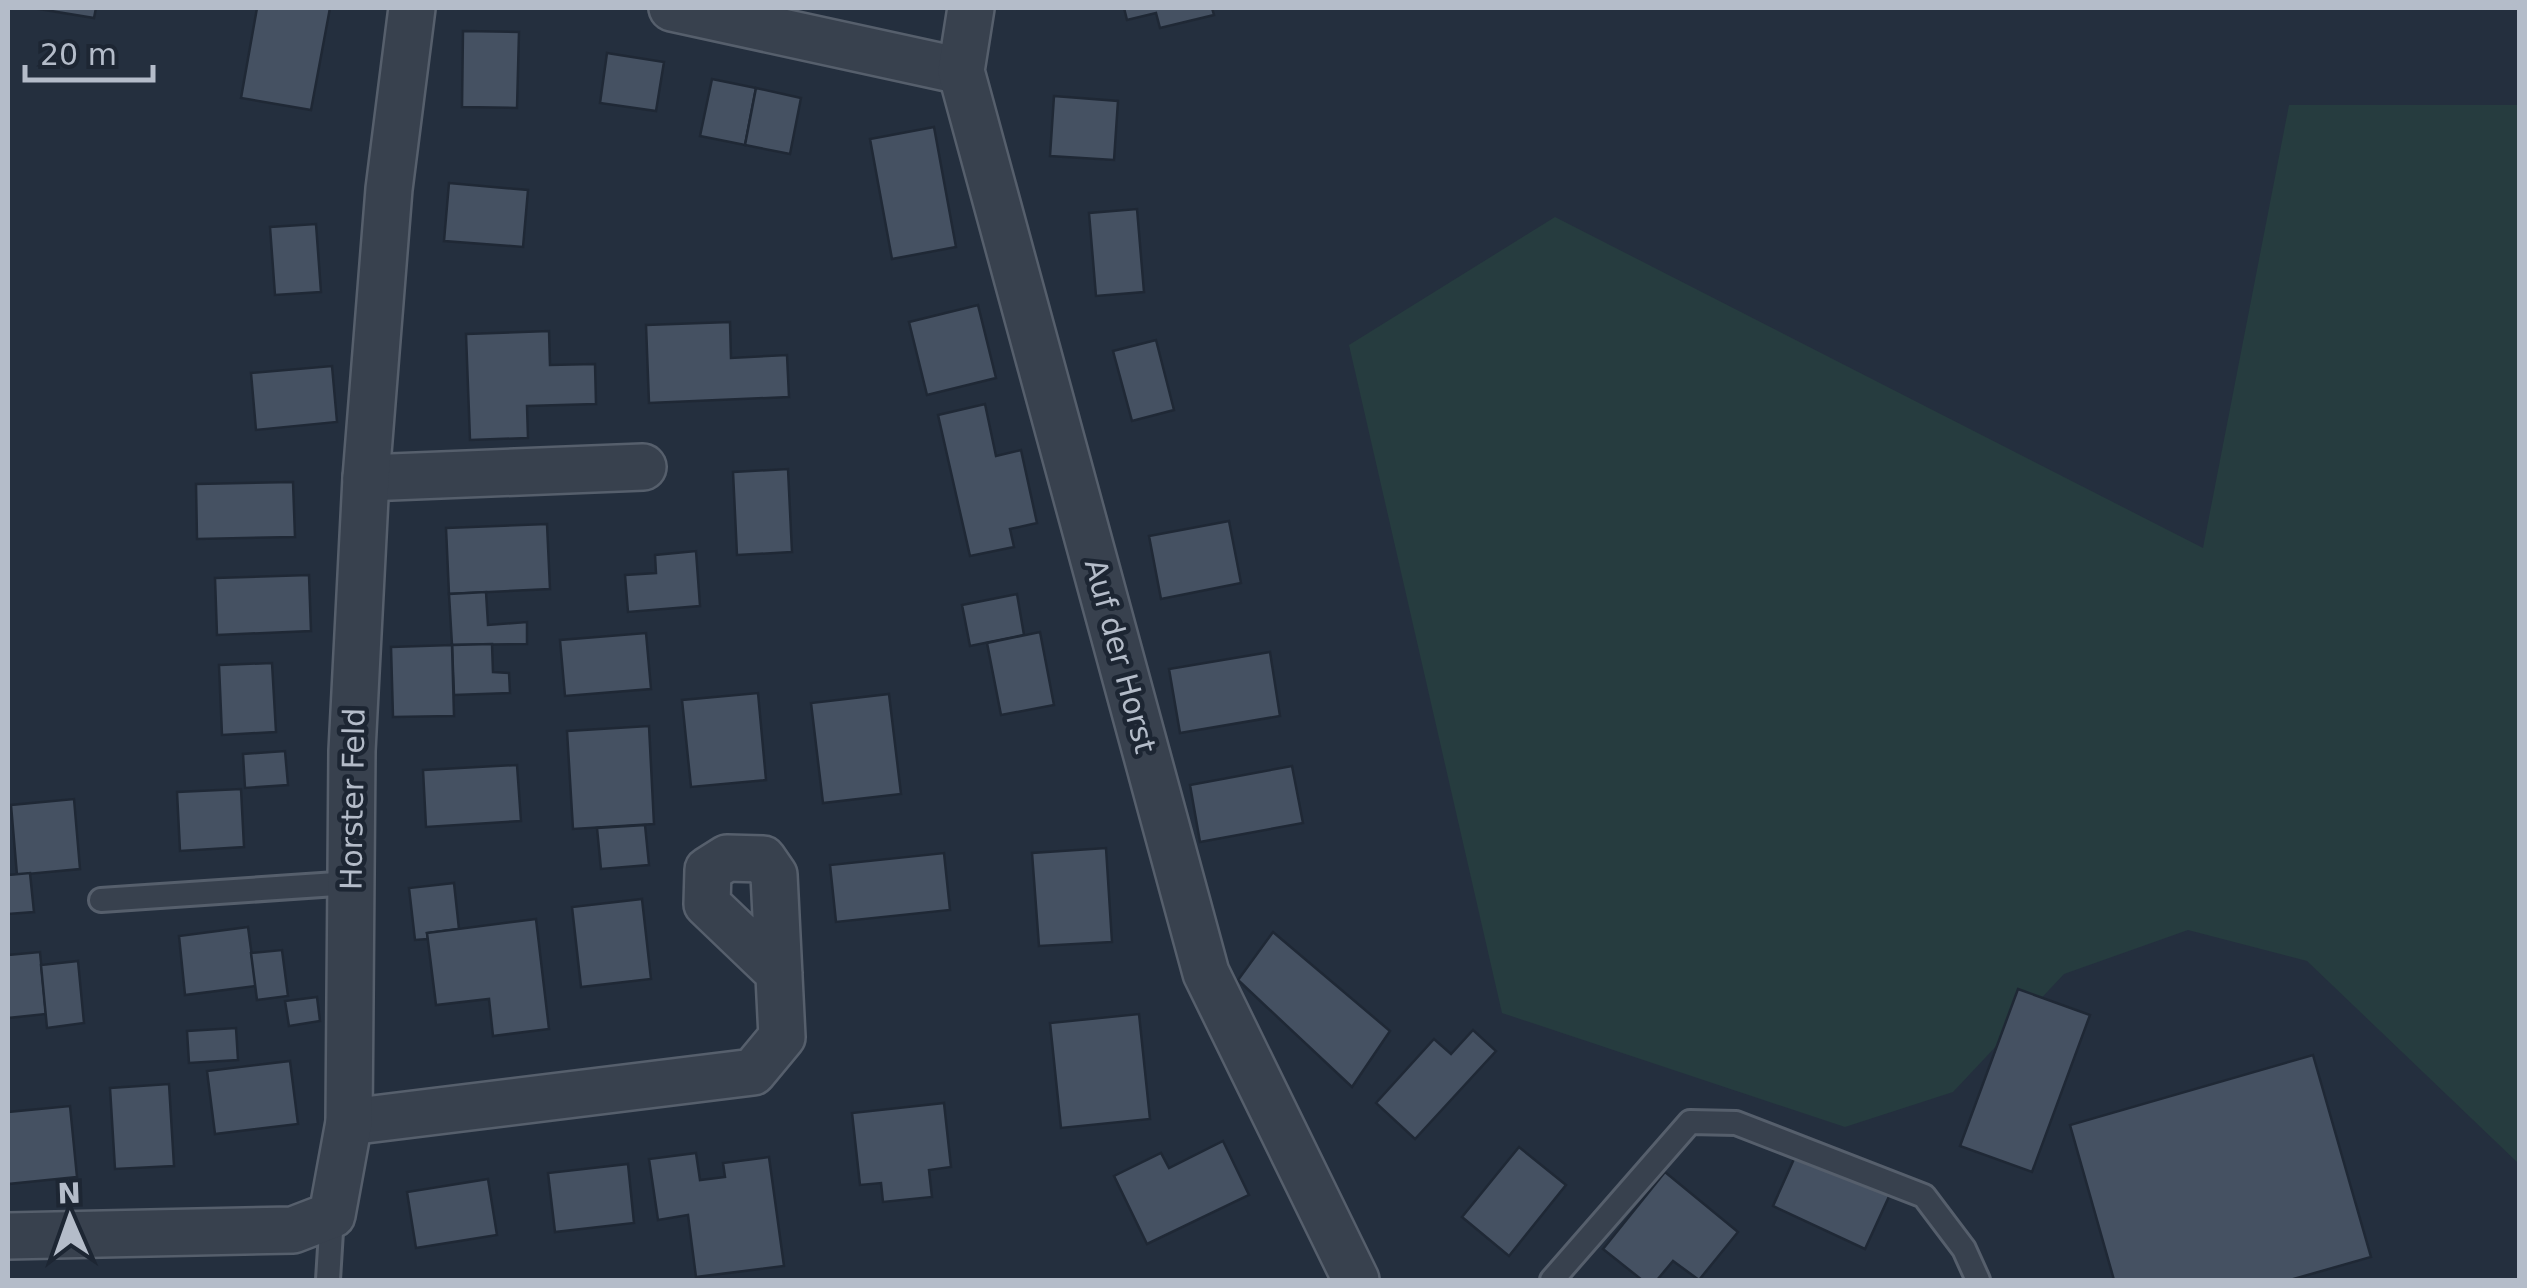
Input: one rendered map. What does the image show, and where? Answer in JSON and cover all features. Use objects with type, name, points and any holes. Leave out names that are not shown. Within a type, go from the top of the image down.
[{"type":"street","name":"Horster Feld","points":[[332,1216],[349,1122],[352,751],[366,478],[389,189],[412,8]]},
{"type":"street","points":[[672,8],[961,71]]},
{"type":"street","name":"Auf der Horst","points":[[971,8],[961,71],[1206,973],[1356,1280]]},
{"type":"street","points":[[366,478],[643,467]]},
{"type":"street","points":[[349,1122],[753,1072],[782,1037],[779,972]]},
{"type":"street","points":[[8,1236],[294,1230],[332,1216]]},
{"type":"lane","points":[[101,900],[351,883]]},
{"type":"lane","points":[[1552,1280],[1690,1122],[1736,1123],[1924,1196],[1964,1249],[1978,1280]]},
{"type":"lane","name":"Horster Feld","points":[[328,1280],[332,1216]]},
{"type":"green space","points":[[2289,105],[2519,105],[2519,1176],[2517,1162],[2307,961],[2188,930],[2064,974],[1953,1092],[1845,1127],[1502,1013],[1349,345],[1555,217],[2203,548]]},
{"type":"building","points":[[33,8],[96,8],[94,18]]},
{"type":"building","points":[[257,8],[330,8],[311,110],[241,98]]},
{"type":"building","points":[[1124,8],[1212,8],[1214,15],[1160,28],[1156,13],[1127,20]]},
{"type":"building","points":[[463,31],[519,32],[517,108],[462,107]]},
{"type":"building","points":[[607,53],[664,62],[656,111],[600,103]]},
{"type":"building","points":[[712,79],[756,88],[745,145],[700,136]]},
{"type":"building","points":[[756,88],[801,98],[790,154],[745,145]]},
{"type":"building","points":[[1054,96],[1118,101],[1114,160],[1050,156]]},
{"type":"building","points":[[934,127],[956,247],[892,259],[870,139]]},
{"type":"building","points":[[449,183],[528,190],[523,247],[444,241]]},
{"type":"building","points":[[1137,209],[1144,292],[1096,296],[1089,213]]},
{"type":"building","points":[[316,224],[321,292],[275,295],[270,227]]},
{"type":"building","points":[[978,305],[996,378],[927,395],[909,322]]},
{"type":"building","points":[[730,322],[731,358],[787,355],[789,397],[649,403],[646,325]]},
{"type":"building","points":[[549,331],[550,365],[595,364],[596,404],[527,406],[528,438],[470,440],[466,334]]},
{"type":"building","points":[[1156,340],[1174,410],[1132,421],[1113,351]]},
{"type":"building","points":[[332,366],[337,422],[256,430],[251,373]]},
{"type":"building","points":[[985,404],[996,456],[1021,450],[1037,523],[1010,529],[1014,547],[970,556],[938,415]]},
{"type":"building","points":[[788,469],[792,552],[737,555],[733,472]]},
{"type":"building","points":[[293,482],[295,537],[197,539],[196,484]]},
{"type":"building","points":[[1229,521],[1241,583],[1161,599],[1149,536]]},
{"type":"building","points":[[547,524],[550,589],[449,594],[446,528]]},
{"type":"building","points":[[696,551],[700,606],[628,612],[625,575],[656,573],[655,555]]},
{"type":"building","points":[[309,575],[311,631],[217,635],[215,578]]},
{"type":"building","points":[[486,592],[488,625],[527,622],[527,644],[452,645],[449,594]]},
{"type":"building","points":[[1017,594],[1024,635],[970,646],[962,605]]},
{"type":"building","points":[[1040,632],[1054,705],[1001,715],[987,643]]},
{"type":"building","points":[[646,633],[651,689],[565,696],[560,640]]},
{"type":"building","points":[[492,644],[493,672],[509,673],[510,693],[454,695],[452,645]]},
{"type":"building","points":[[452,645],[454,716],[393,717],[391,647]]},
{"type":"building","points":[[1270,652],[1280,716],[1180,733],[1169,669]]},
{"type":"building","points":[[272,663],[276,732],[222,735],[219,665]]},
{"type":"building","points":[[758,693],[766,780],[691,787],[682,700]]},
{"type":"building","points":[[889,694],[901,794],[823,803],[811,703]]},
{"type":"building","points":[[649,726],[654,824],[573,829],[567,731]]},
{"type":"building","points":[[285,751],[288,785],[245,788],[243,754]]},
{"type":"building","points":[[517,765],[521,821],[426,827],[423,770]]},
{"type":"building","points":[[1292,766],[1303,823],[1200,842],[1190,785]]},
{"type":"building","points":[[241,789],[244,847],[180,851],[177,792]]},
{"type":"building","points":[[74,799],[80,869],[17,875],[11,805]]},
{"type":"building","points":[[645,825],[649,865],[601,869],[597,828]]},
{"type":"building","points":[[1106,848],[1112,942],[1039,946],[1032,853]]},
{"type":"building","points":[[944,853],[950,910],[836,922],[830,865]]},
{"type":"building","points":[[30,873],[34,912],[8,914],[8,875]]},
{"type":"building","points":[[454,883],[459,929],[427,933],[428,939],[415,940],[409,888]]},
{"type":"building","points":[[642,899],[651,979],[581,987],[572,907]]},
{"type":"building","points":[[536,919],[549,1029],[493,1036],[489,999],[436,1005],[427,933]]},
{"type":"building","points":[[248,927],[256,986],[185,995],[179,936]]},
{"type":"building","points":[[1273,932],[1390,1031],[1352,1087],[1238,980]]},
{"type":"building","points":[[282,950],[288,996],[257,1000],[251,953]]},
{"type":"building","points":[[40,952],[46,1014],[8,1018],[8,955]]},
{"type":"building","points":[[78,961],[84,1023],[47,1028],[41,965]]},
{"type":"building","points":[[2018,989],[2090,1015],[2032,1172],[1960,1146]]},
{"type":"building","points":[[317,997],[320,1021],[289,1026],[285,1001]]},
{"type":"building","points":[[1139,1014],[1150,1119],[1061,1128],[1050,1023]]},
{"type":"building","points":[[236,1028],[238,1060],[189,1063],[187,1031]]},
{"type":"building","points":[[1473,1030],[1496,1051],[1415,1139],[1376,1103],[1434,1039],[1451,1054]]},
{"type":"building","points":[[2313,1055],[2371,1257],[2290,1280],[2114,1280],[2070,1125]]},
{"type":"building","points":[[290,1061],[298,1124],[215,1134],[207,1071]]},
{"type":"building","points":[[169,1084],[174,1166],[115,1169],[110,1088]]},
{"type":"building","points":[[944,1103],[951,1167],[929,1170],[932,1197],[883,1202],[881,1183],[860,1185],[852,1113]]},
{"type":"building","points":[[70,1106],[77,1177],[8,1184],[8,1112]]},
{"type":"building","points":[[1223,1141],[1249,1195],[1147,1244],[1114,1176],[1161,1153],[1169,1168]]},
{"type":"building","points":[[1519,1147],[1566,1185],[1509,1256],[1462,1217]]},
{"type":"building","points":[[1798,1150],[1891,1192],[1865,1249],[1773,1206]]},
{"type":"building","points":[[696,1153],[700,1180],[725,1177],[723,1163],[769,1157],[784,1266],[696,1277],[688,1215],[658,1220],[649,1159]]},
{"type":"building","points":[[628,1164],[634,1223],[555,1232],[548,1173]]},
{"type":"building","points":[[1665,1172],[1738,1232],[1699,1280],[1673,1261],[1657,1280],[1642,1280],[1603,1249]]},
{"type":"building","points":[[488,1179],[497,1235],[416,1248],[407,1192]]}]
